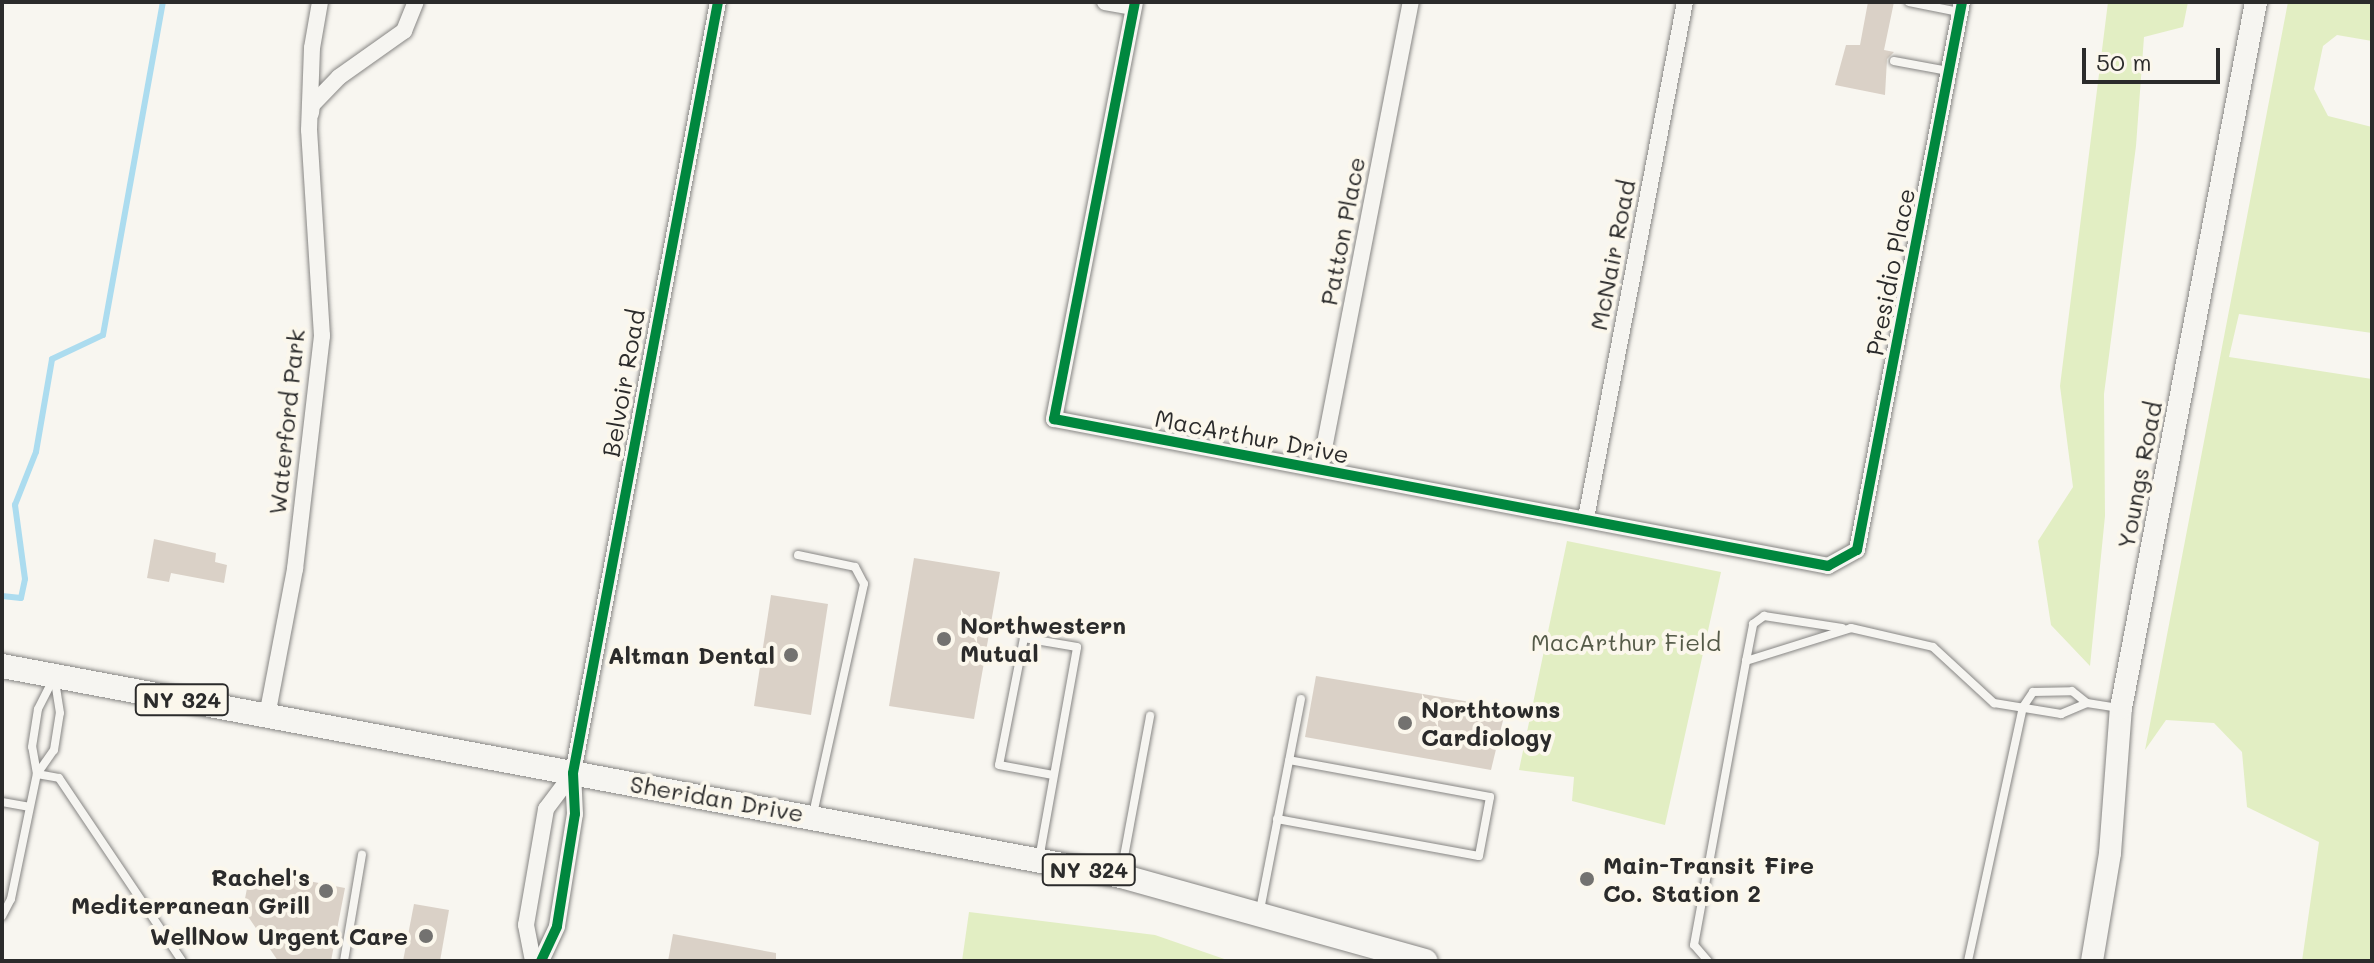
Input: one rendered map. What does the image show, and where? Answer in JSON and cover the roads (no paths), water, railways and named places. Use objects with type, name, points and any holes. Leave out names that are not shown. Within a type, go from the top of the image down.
[{"type":"main road","name":"Sheridan Drive","points":[[2,666],[813,815],[1121,876],[1260,912],[1425,961]]},
{"type":"street","name":"Waterford Park","points":[[267,716],[295,569],[322,336],[309,130],[312,48],[320,2]]},
{"type":"street","name":"Waterford Park","points":[[309,130],[312,105],[339,77],[404,31],[416,2]]},
{"type":"street","name":"Belvoir Road","points":[[573,773],[718,2]]},
{"type":"street","points":[[1105,2],[1134,4]]},
{"type":"street","name":"Patton Place","points":[[1320,469],[1411,2]]},
{"type":"street","name":"McNair Road","points":[[1586,518],[1685,2]]},
{"type":"street","name":"Youngs Road","points":[[2092,961],[2110,853],[2121,708],[2256,2]]},
{"type":"street","name":"MacArthur Drive","points":[[1134,4],[1054,419],[1828,566],[1857,550]]},
{"type":"street","name":"Presidio Place","points":[[1857,550],[1961,7]]},
{"type":"street","points":[[533,961],[526,925],[546,809],[573,773]]},
{"type":"street","points":[[541,961],[557,926],[575,814],[573,773]]},
{"type":"lane","points":[[1909,2],[1961,7]]},
{"type":"lane","points":[[1894,61],[1949,71]]},
{"type":"lane","points":[[798,555],[855,567],[864,584],[813,815]]},
{"type":"lane","points":[[1708,961],[1694,945],[1753,624],[1764,616],[1851,628],[1933,647],[1994,703],[2061,714],[2087,703]]},
{"type":"lane","points":[[1746,661],[1851,628]]},
{"type":"lane","points":[[1038,859],[1077,647],[1024,638],[999,765],[1053,775]]},
{"type":"lane","points":[[37,774],[32,747],[38,709],[55,676]]},
{"type":"lane","points":[[2,916],[11,899],[37,774],[54,750],[60,713],[55,676]]},
{"type":"lane","points":[[1968,961],[2023,707],[2033,692],[2072,691],[2087,703],[2121,708]]},
{"type":"lane","points":[[1260,912],[1301,699]]},
{"type":"lane","points":[[1121,876],[1150,716]]},
{"type":"lane","points":[[1277,819],[1479,856],[1490,797],[1289,760]]},
{"type":"lane","points":[[37,774],[59,778],[182,961]]},
{"type":"lane","points":[[2,802],[29,807]]},
{"type":"lane","points":[[344,961],[362,855]]},
{"type":"waterway","points":[[2,596],[21,598],[25,579],[15,505],[36,452],[52,359],[103,335],[163,2]]},
{"type":"place","name":"Northwestern Mutual","points":[[944,639]]},
{"type":"place","name":"Altman Dental","points":[[791,655]]},
{"type":"place","name":"Northtowns Cardiology","points":[[1405,723]]},
{"type":"place","name":"Main-Transit Fire Co. Station 2","points":[[1587,879]]},
{"type":"place","name":"Rachel's Mediterranean Grill","points":[[326,891]]},
{"type":"place","name":"WellNow Urgent Care","points":[[426,936]]},
{"type":"park label","name":"MacArthur Field","points":[[1626,642]]}]
